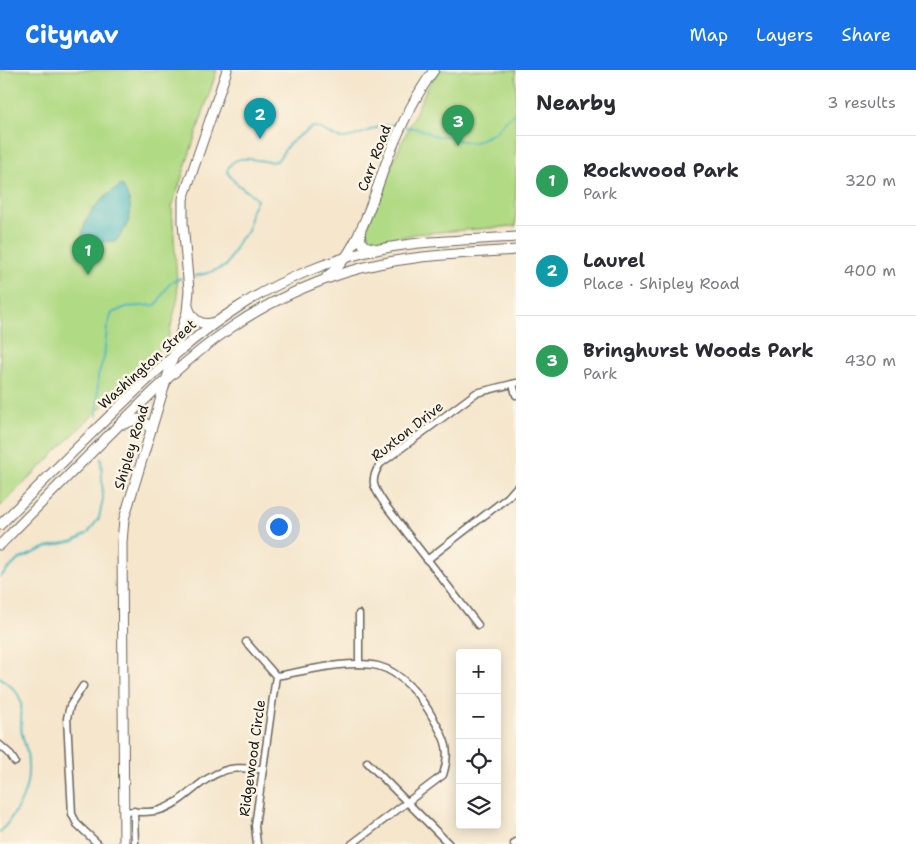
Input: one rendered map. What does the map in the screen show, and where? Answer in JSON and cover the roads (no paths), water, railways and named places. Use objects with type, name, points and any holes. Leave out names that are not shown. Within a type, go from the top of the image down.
[{"type":"main road","name":"Shipley Road","points":[[124,844],[129,811],[122,531],[128,501],[188,305],[189,290],[183,223],[183,199],[227,70]]},
{"type":"main road","name":"Carr Road","points":[[350,254],[369,210],[389,155],[412,104],[434,70]]},
{"type":"main road","points":[[360,230],[361,241],[364,246],[380,249]]},
{"type":"main road","name":"Washington Street","points":[[0,525],[92,432],[174,355],[217,321],[252,299],[350,254],[437,242],[516,237]]},
{"type":"main road","name":"Washington Street","points":[[114,431],[166,381],[232,327],[297,290],[349,271],[376,266],[442,255],[516,250]]},
{"type":"main road","points":[[297,290],[329,275],[350,254],[361,263],[376,266]]},
{"type":"main road","points":[[188,305],[198,322],[206,324],[217,321]]},
{"type":"main road","points":[[0,545],[114,431],[128,421],[135,419],[145,422],[151,429]]},
{"type":"street","points":[[514,383],[516,395]]},
{"type":"street","name":"Ruxton Drive","points":[[478,625],[386,506],[374,488],[374,474],[380,464],[476,393],[514,383]]},
{"type":"street","points":[[427,560],[508,497],[516,488]]},
{"type":"street","points":[[359,614],[359,664]]},
{"type":"street","points":[[246,642],[276,676],[359,664],[380,667],[408,685],[428,708],[445,739],[448,751],[443,775],[352,844]]},
{"type":"street","name":"Ridgewood Circle","points":[[257,844],[255,826],[276,676]]},
{"type":"street","points":[[83,686],[70,706],[67,718],[72,814],[77,824],[98,844]]},
{"type":"street","points":[[0,745],[15,762]]},
{"type":"street","points":[[367,762],[449,844]]},
{"type":"street","points":[[136,844],[129,811],[160,810],[179,800],[204,781],[223,770],[239,768],[262,769]]},
{"type":"water","points":[[122,185],[129,201],[130,214],[126,227],[116,241],[100,242],[82,237],[86,220],[95,206]]},
{"type":"waterway","points":[[405,127],[420,129],[435,136],[447,136],[473,143],[496,132],[516,112]]},
{"type":"waterway","points":[[195,276],[226,266],[240,239],[248,231],[251,212],[257,200],[236,183],[227,171],[236,160],[277,161],[289,144],[312,127],[320,128],[333,136],[348,138],[382,126],[398,125]]},
{"type":"waterway","points":[[97,416],[98,375],[104,358],[107,328],[112,313],[126,307],[156,305],[170,283],[181,278]]},
{"type":"waterway","points":[[0,577],[18,560],[47,547],[74,541],[88,533],[99,518],[103,499],[101,458]]},
{"type":"waterway","points":[[0,677],[17,693],[21,702],[21,729],[27,750],[28,765],[28,776],[23,796],[14,814],[0,833]]},
{"type":"place","name":"Laurel","points":[[260,139]]},
{"type":"place","name":"Bringhurst Woods Park","points":[[458,146]]},
{"type":"place","name":"Rockwood Park","points":[[88,275]]}]
